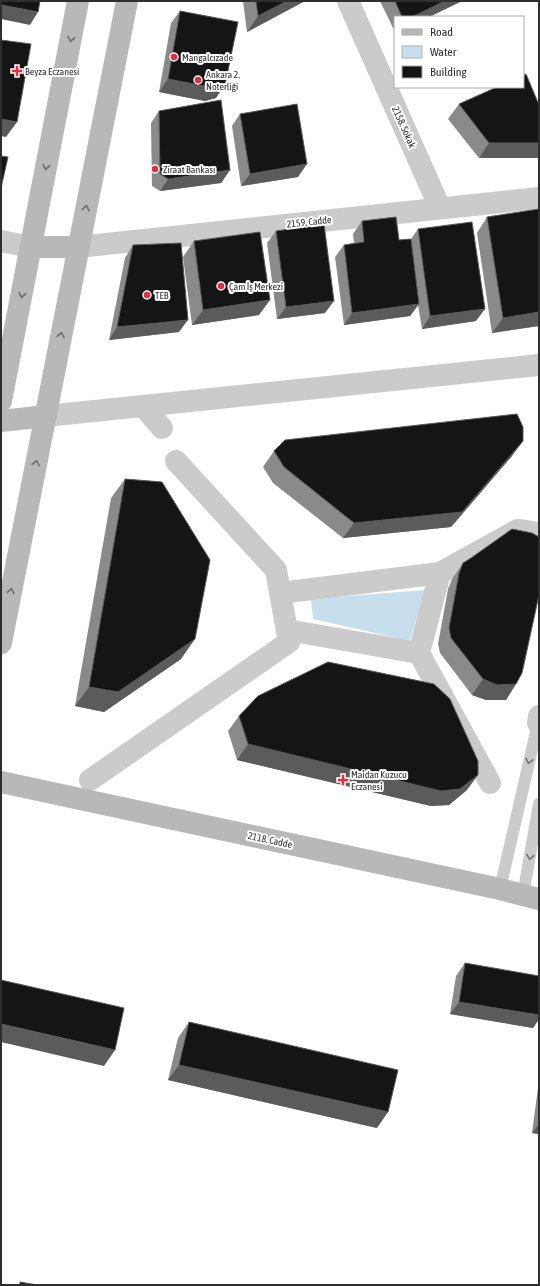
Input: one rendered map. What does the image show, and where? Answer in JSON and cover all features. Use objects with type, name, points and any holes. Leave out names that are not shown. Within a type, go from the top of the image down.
[{"type":"street","points":[[1,401],[78,1]]},
{"type":"street","points":[[1,643],[127,1]]},
{"type":"street","name":"2158. Sokak","points":[[348,1],[440,208]]},
{"type":"street","name":"2159. Cadde","points":[[78,247],[539,198]]},
{"type":"street","points":[[1,241],[31,246],[78,247]]},
{"type":"street","points":[[1,421],[539,365]]},
{"type":"street","points":[[143,406],[162,428]]},
{"type":"street","points":[[90,780],[289,642],[276,570],[176,461]]},
{"type":"street","points":[[280,593],[440,573],[518,530],[539,533]]},
{"type":"street","points":[[440,573],[419,653],[490,784]]},
{"type":"street","points":[[287,630],[419,653]]},
{"type":"street","name":"2118. Cadde","points":[[1,782],[500,889],[531,897]]},
{"type":"lane","points":[[500,889],[539,721]]},
{"type":"lane","points":[[531,897],[539,804]]},
{"type":"water","points":[[425,590],[410,641],[313,619],[311,599]]},
{"type":"building","points":[[1,1],[40,1],[38,12],[1,5]]},
{"type":"building","points":[[256,1],[287,1],[258,16]]},
{"type":"building","points":[[395,1],[445,1],[414,16],[402,16]]},
{"type":"building","points":[[180,11],[238,22],[225,85],[214,88],[168,79]]},
{"type":"building","points":[[1,40],[31,44],[17,122],[1,119]]},
{"type":"building","points":[[526,74],[539,105],[539,143],[489,143],[459,104],[495,88],[524,88],[524,75]]},
{"type":"building","points":[[221,100],[230,170],[168,179],[160,174],[159,111]]},
{"type":"building","points":[[297,104],[307,164],[250,174],[240,114]]},
{"type":"building","points":[[1,156],[8,157],[1,188]]},
{"type":"building","points":[[539,209],[539,312],[503,318],[487,217]]},
{"type":"building","points":[[396,217],[399,240],[411,239],[419,304],[352,313],[344,245],[364,242],[362,221]]},
{"type":"building","points":[[472,222],[485,309],[430,316],[418,229]]},
{"type":"building","points":[[324,224],[334,301],[286,307],[276,231]]},
{"type":"building","name":"Çam İş Merkezi","points":[[260,232],[270,300],[203,310],[194,241]]},
{"type":"building","name":"TEB","points":[[181,243],[188,320],[117,327],[133,245]]},
{"type":"building","points":[[517,414],[523,427],[523,441],[462,512],[354,523],[284,467],[274,451],[285,440]]},
{"type":"building","points":[[125,479],[162,482],[210,560],[195,639],[118,692],[89,687]]},
{"type":"building","points":[[512,529],[532,533],[539,537],[539,595],[522,673],[516,684],[497,685],[483,679],[451,638],[449,628],[459,573],[463,563]]},
{"type":"building","points":[[328,662],[434,684],[450,699],[478,761],[478,775],[460,789],[441,791],[248,744],[239,716],[258,696]]},
{"type":"building","points":[[465,963],[539,976],[539,1015],[459,1002]]},
{"type":"building","points":[[1,980],[124,1008],[115,1050],[1,1024]]},
{"type":"building","points":[[189,1022],[398,1070],[388,1112],[179,1065]]},
{"type":"building","points":[[20,1282],[37,1285],[20,1285]]},
{"type":"place","name":"Mangalcızade","points":[[174,57]]},
{"type":"place","name":"Beyza Eczanesi","points":[[17,71]]},
{"type":"place","name":"Ankara 2. Noterliği","points":[[198,80]]},
{"type":"place","name":"Ziraat Bankası","points":[[155,169]]},
{"type":"place","name":"Çam İş Merkezi","points":[[221,286]]},
{"type":"place","name":"TEB","points":[[147,295]]},
{"type":"place","name":"Maidan Kuzucu Eczanesi","points":[[343,780]]}]
